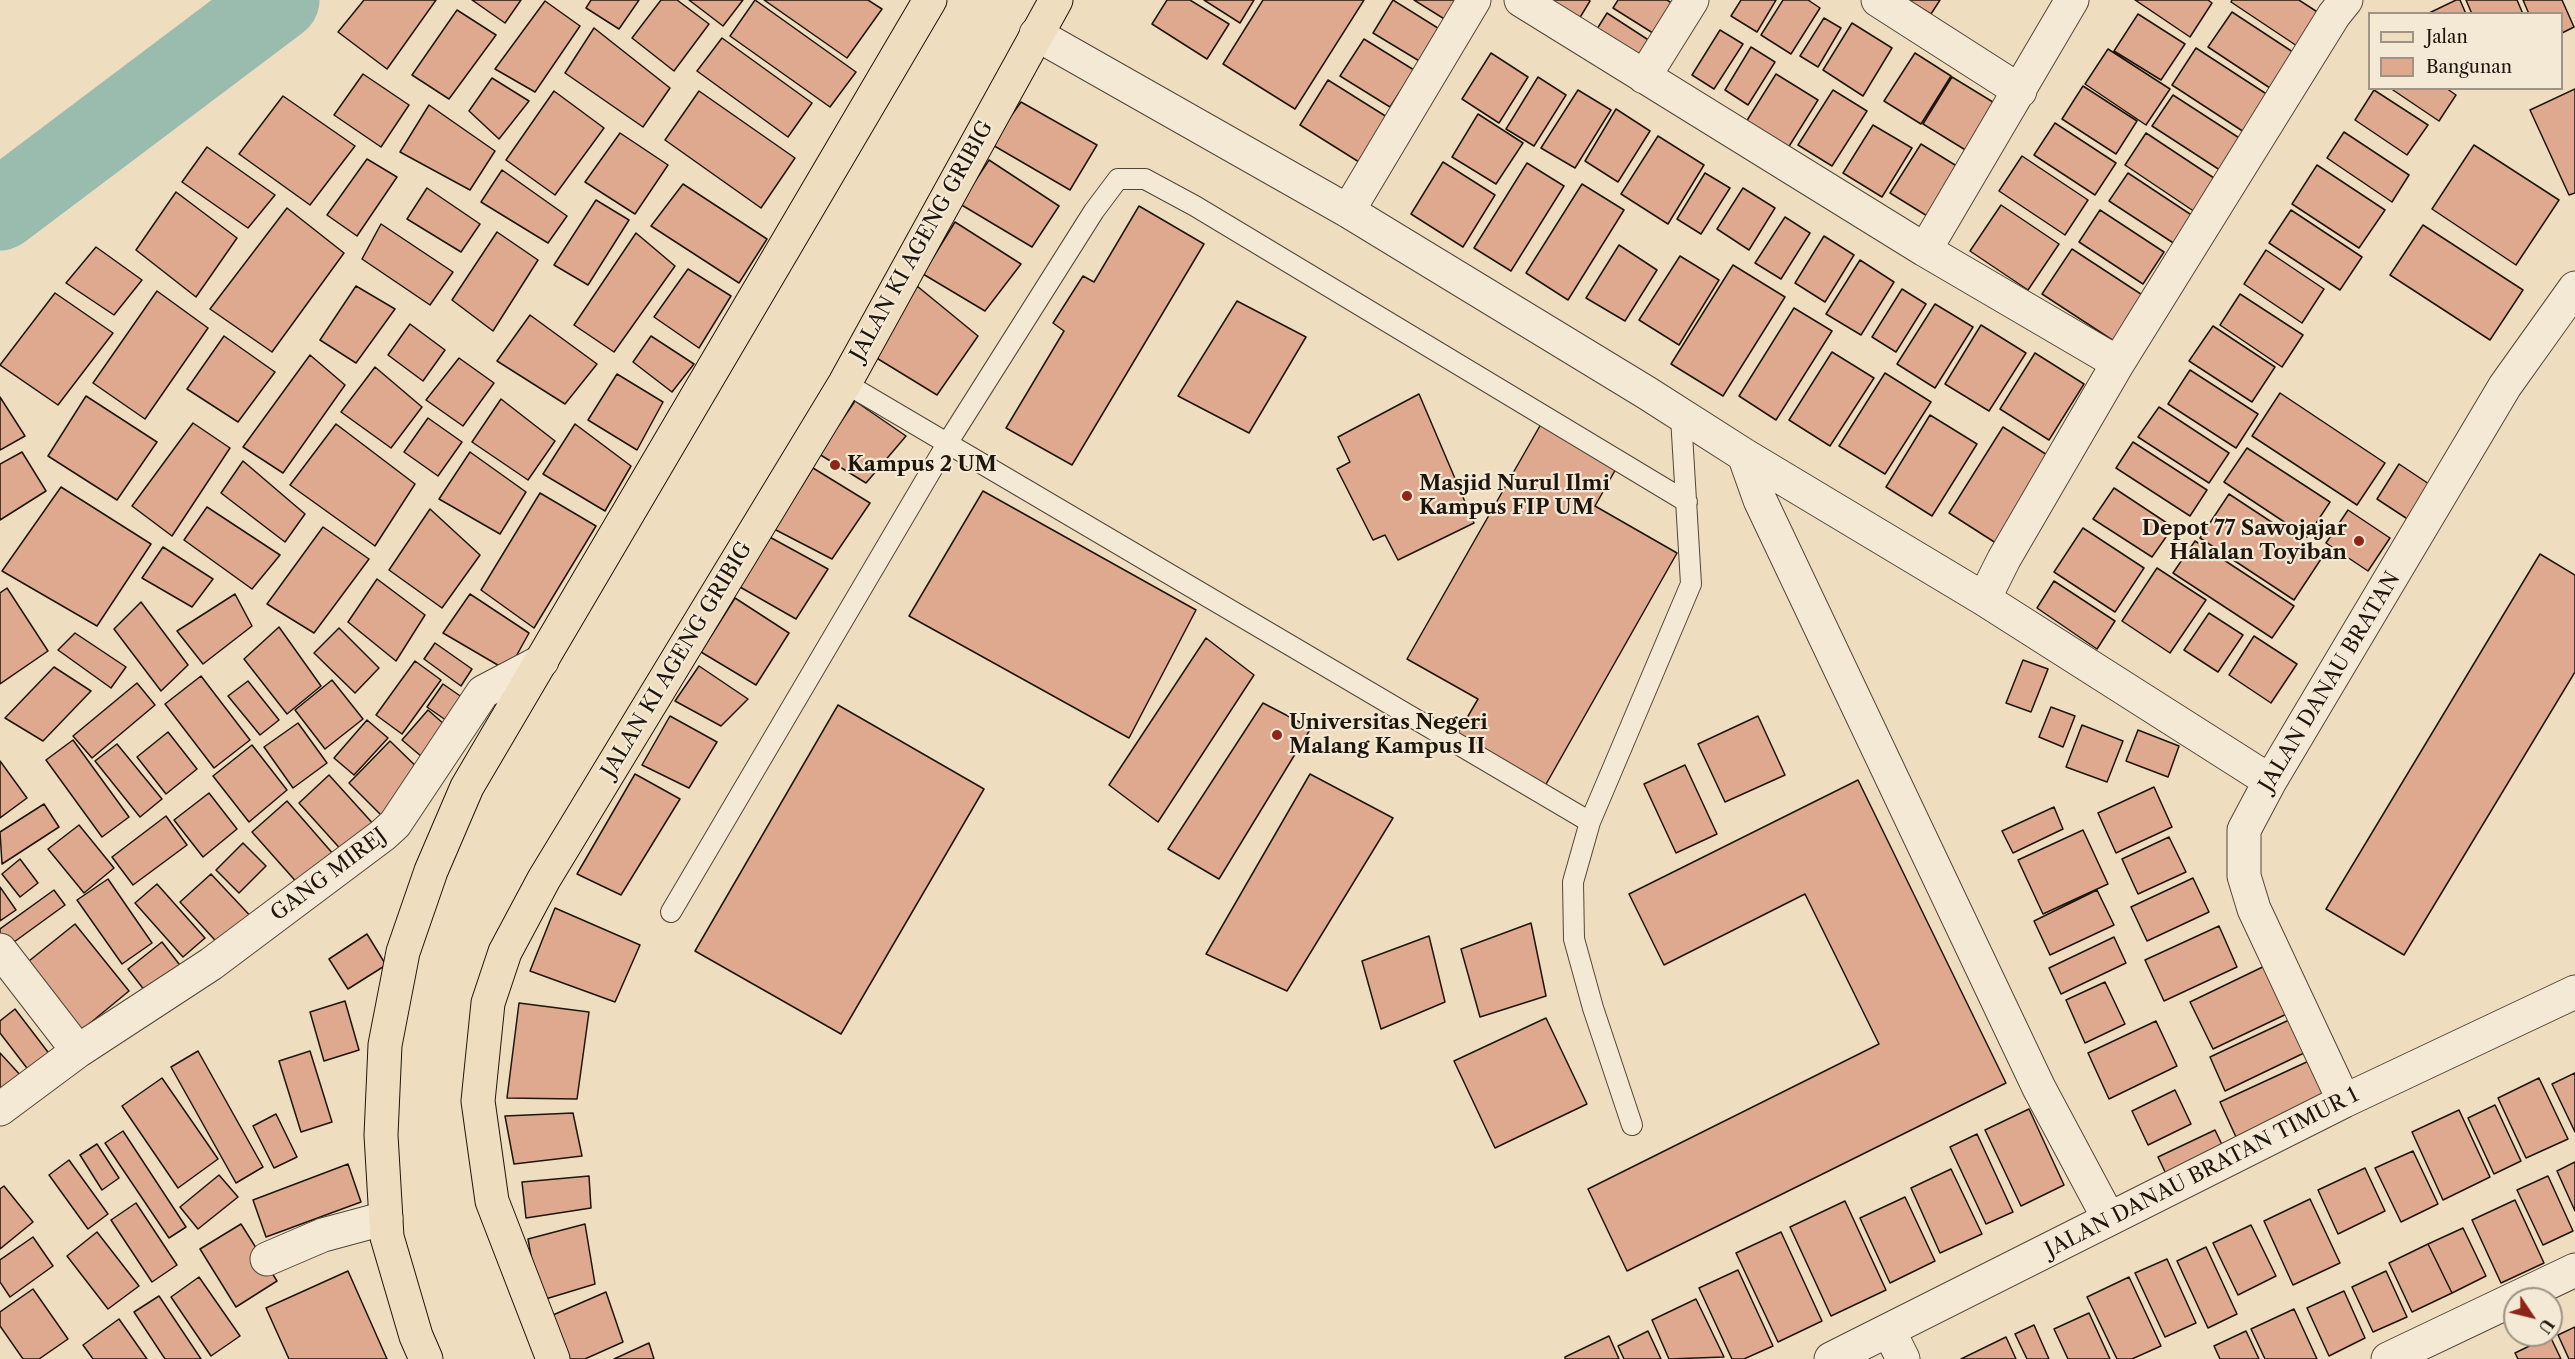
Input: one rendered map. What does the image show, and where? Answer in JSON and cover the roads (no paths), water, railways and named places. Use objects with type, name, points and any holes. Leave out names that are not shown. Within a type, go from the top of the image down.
[{"type":"main road","name":"JALAN KI AGENG GRIBIG","points":[[553,1359],[492,1201],[478,1101],[488,1003],[505,952],[544,879],[844,383],[1056,0]]},
{"type":"main road","points":[[426,1359],[416,1336],[387,1237],[381,1135],[385,1045],[403,952],[431,872],[467,787],[928,1]]},
{"type":"street","points":[[1348,211],[1474,0]]},
{"type":"street","points":[[1521,0],[1925,250],[2118,363]]},
{"type":"street","points":[[1644,77],[1692,0]]},
{"type":"street","points":[[1878,0],[2020,91]]},
{"type":"street","points":[[1925,250],[2072,0]]},
{"type":"street","points":[[1984,599],[2004,559],[2118,363],[2328,25],[2346,0]]},
{"type":"street","points":[[1036,34],[1348,211],[1647,393],[1744,455],[1984,599],[2270,781]]},
{"type":"street","name":"JALAN DANAU BRATAN","points":[[2344,1101],[2254,909],[2244,876],[2244,830],[2270,781],[2505,386],[2575,288]]},
{"type":"street","points":[[1744,455],[1765,511],[2029,1066],[2109,1219]]},
{"type":"street","name":"GANG MIREJ","points":[[0,1109],[78,1051],[211,964],[383,836],[395,824],[483,692],[542,661]]},
{"type":"street","points":[[0,950],[78,1051]]},
{"type":"street","name":"JALAN DANAU BRATAN TIMUR 1","points":[[1831,1359],[1897,1345],[2109,1219],[2344,1101],[2575,992]]},
{"type":"street","points":[[267,1259],[323,1235],[386,1218]]},
{"type":"street","points":[[2388,1359],[2575,1270]]},
{"type":"lane","points":[[671,912],[948,442],[1094,211],[1118,179],[1145,179],[1247,236],[1688,502]]},
{"type":"lane","points":[[844,383],[886,409],[948,442],[1590,822]]},
{"type":"lane","points":[[1632,1125],[1593,1008],[1574,939],[1573,882],[1590,822],[1692,584],[1682,417]]},
{"type":"waterway","points":[[0,210],[279,0]]},
{"type":"place","name":"Kampus 2 UM","points":[[835,465]]},
{"type":"place","name":"Masjid Nurul Ilmi Kampus FIP UM","points":[[1407,496]]},
{"type":"place","name":"Depot 77 Sawojajar Halalan Toyiban","points":[[2359,541]]},
{"type":"place","name":"Universitas Negeri Malang Kampus II","points":[[1277,735]]}]
